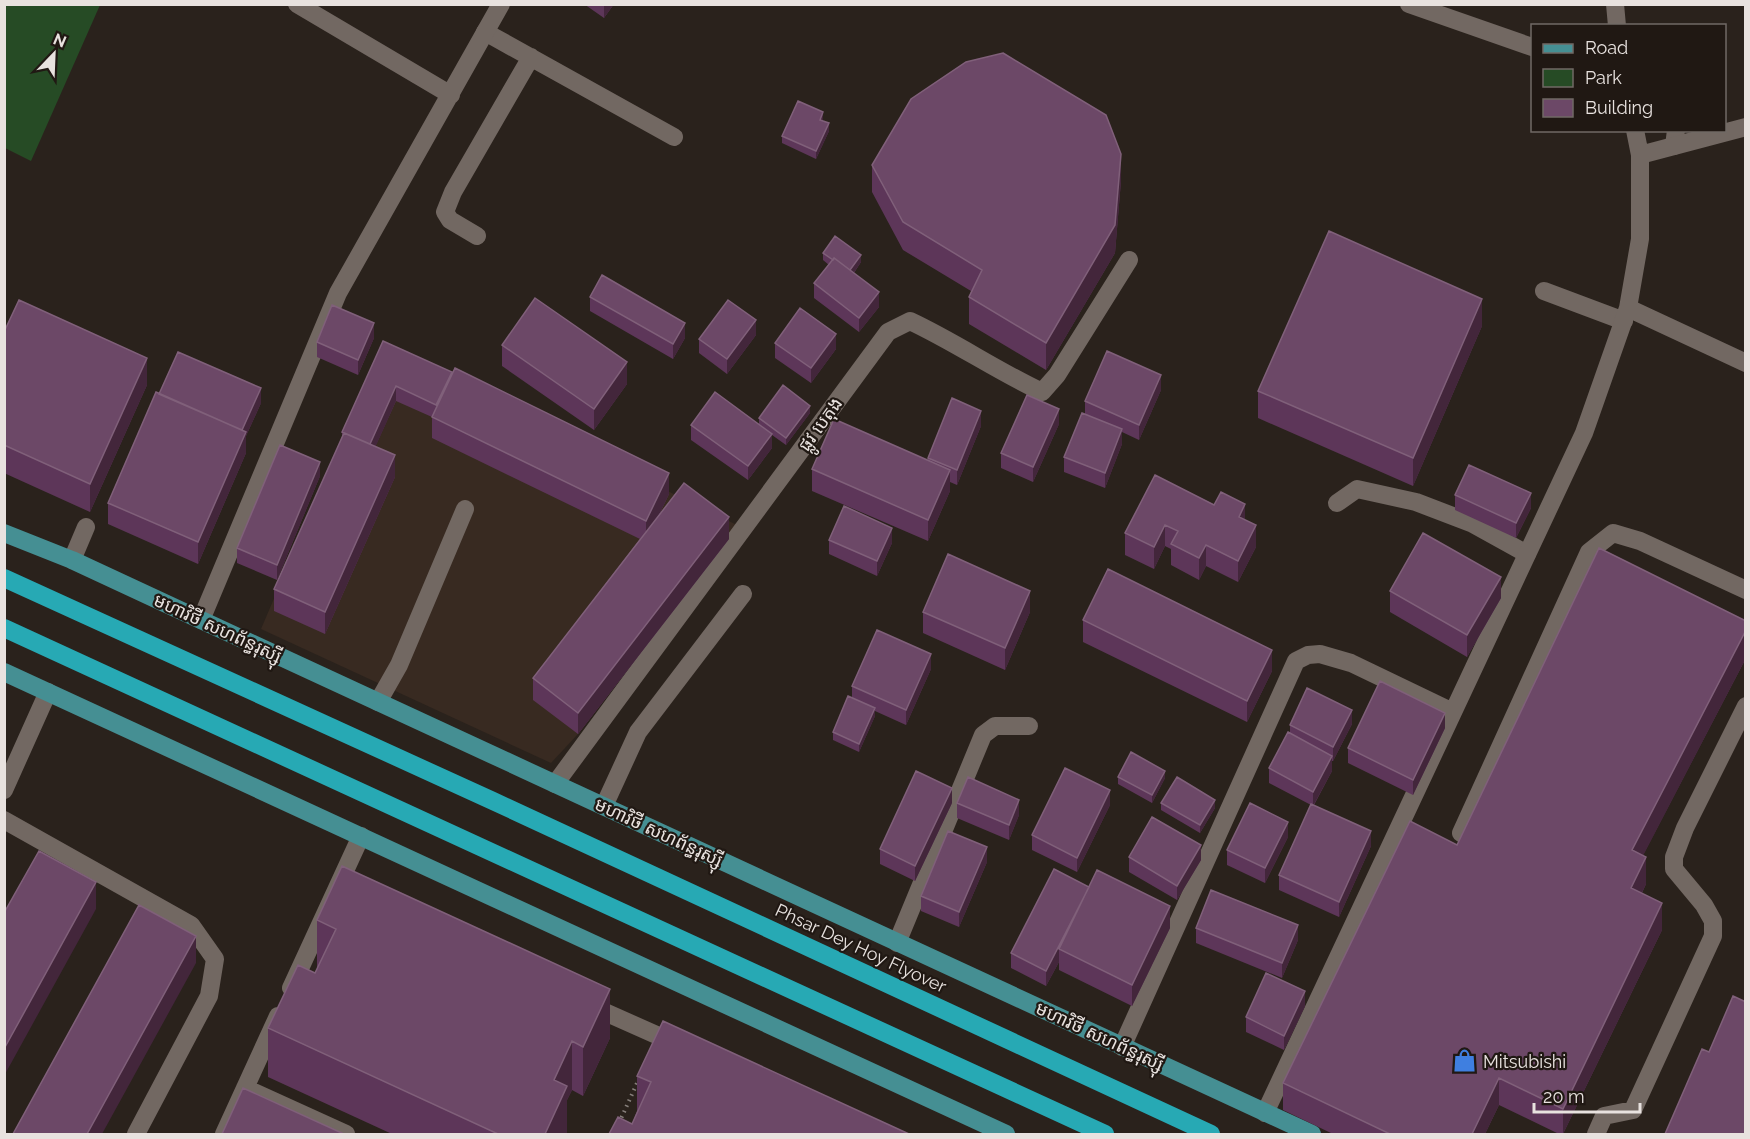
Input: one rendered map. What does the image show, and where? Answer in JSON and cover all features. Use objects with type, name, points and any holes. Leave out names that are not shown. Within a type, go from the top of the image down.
[{"type":"highway","name":"Phsar Dey Hoy Flyover","points":[[4,578],[494,801],[1211,1134]]},
{"type":"highway","points":[[4,628],[1105,1134]]},
{"type":"main road","name":"មហាវិថី សហព័ន្ធរុស្ស៊ី","points":[[4,533],[72,560],[1312,1134]]},
{"type":"main road","points":[[4,672],[1005,1134]]},
{"type":"street","points":[[297,4],[451,95]]},
{"type":"street","points":[[201,620],[338,294],[501,4]]},
{"type":"street","points":[[1409,4],[1531,46]]},
{"type":"street","points":[[1615,4],[1617,24]]},
{"type":"street","points":[[485,32],[674,137]]},
{"type":"street","points":[[477,236],[450,220],[445,212],[453,192],[531,57]]},
{"type":"street","points":[[1726,130],[1746,127]]},
{"type":"street","points":[[1266,1113],[1584,433],[1626,315],[1640,239],[1641,155],[1635,132]]},
{"type":"street","points":[[1641,155],[1675,138],[1714,132]]},
{"type":"street","name":"ផ្លូវ បេតុង","points":[[555,784],[888,332],[910,321],[945,338],[1023,384],[1042,392],[1057,375],[1129,260]]},
{"type":"street","points":[[1544,291],[1626,315],[1746,363]]},
{"type":"street","points":[[1337,503],[1357,489],[1416,502],[1471,523],[1527,554]]},
{"type":"street","points":[[378,702],[399,665],[465,509]]},
{"type":"street","points":[[72,560],[86,527]]},
{"type":"street","points":[[1461,833],[1589,552],[1613,533],[1640,541],[1746,590]]},
{"type":"street","points":[[604,807],[638,732],[743,594]]},
{"type":"street","points":[[1122,1047],[1296,661],[1308,655],[1320,654],[1351,663],[1453,712]]},
{"type":"street","points":[[4,790],[48,692]]},
{"type":"street","points":[[1596,1134],[1604,1116],[1633,1110],[1713,936],[1713,921],[1704,905],[1674,870],[1674,857],[1685,828],[1746,706]]},
{"type":"street","points":[[897,943],[983,735],[995,726],[1029,726]]},
{"type":"street","points":[[4,820],[190,925],[215,959],[209,996],[136,1134]]},
{"type":"street","points":[[224,1134],[342,892],[361,836]]},
{"type":"street","points":[[573,997],[691,1051]]},
{"type":"street","points":[[245,1088],[346,1134]]},
{"type":"path","points":[[617,1126],[630,1100]]},
{"type":"shaded area","points":[[380,350],[739,526],[578,734],[551,763],[261,629]]},
{"type":"green space","points":[[5,4],[100,5],[31,161],[5,148]]},
{"type":"building","points":[[1003,53],[1106,115],[1121,154],[1115,225],[1046,343],[969,297],[982,270],[903,222],[872,165],[911,99],[966,62]]},
{"type":"building","points":[[798,101],[823,112],[820,120],[829,123],[816,151],[782,136]]},
{"type":"building","points":[[1329,231],[1482,299],[1413,458],[1258,391]]},
{"type":"building","points":[[835,236],[861,255],[850,270],[823,253]]},
{"type":"building","points":[[834,258],[879,292],[859,318],[814,283]]},
{"type":"building","points":[[602,275],[685,323],[673,344],[590,297]]},
{"type":"building","points":[[535,298],[627,362],[594,409],[502,345]]},
{"type":"building","points":[[19,300],[147,358],[90,484],[4,445],[4,332]]},
{"type":"building","points":[[728,300],[756,320],[727,359],[699,339]]},
{"type":"building","points":[[332,305],[374,323],[358,360],[317,342]]},
{"type":"building","points":[[800,308],[836,334],[811,368],[775,343]]},
{"type":"building","points":[[383,341],[452,372],[436,405],[396,386],[370,444],[342,432]]},
{"type":"building","points":[[1107,351],[1161,375],[1139,425],[1085,401]]},
{"type":"building","points":[[178,352],[261,388],[242,430],[159,394]]},
{"type":"building","points":[[455,368],[669,473],[646,521],[432,417]]},
{"type":"building","points":[[783,385],[810,406],[786,438],[759,418]]},
{"type":"building","points":[[156,392],[246,432],[198,542],[108,503]]},
{"type":"building","points":[[715,392],[772,434],[748,466],[691,425]]},
{"type":"building","points":[[1027,395],[1059,409],[1033,467],[1001,453]]},
{"type":"building","points":[[952,398],[981,411],[957,470],[928,458]]},
{"type":"building","points":[[1082,413],[1122,429],[1105,473],[1064,457]]},
{"type":"building","points":[[834,419],[950,470],[928,520],[812,469]]},
{"type":"building","points":[[344,433],[395,455],[325,612],[274,589]]},
{"type":"building","points":[[280,445],[320,462],[277,565],[237,548]]},
{"type":"building","points":[[1469,465],[1531,493],[1516,523],[1455,495]]},
{"type":"building","points":[[1155,475],[1214,505],[1221,492],[1245,504],[1239,517],[1256,525],[1238,561],[1206,545],[1199,558],[1171,544],[1178,531],[1165,525],[1154,547],[1125,533]]},
{"type":"building","points":[[684,483],[729,517],[578,713],[533,678]]},
{"type":"building","points":[[844,506],[892,528],[877,561],[829,540]]},
{"type":"building","points":[[1423,533],[1501,577],[1467,635],[1390,591]]},
{"type":"building","points":[[1599,548],[1746,621],[1746,630],[1632,850],[1646,857],[1631,888],[1662,903],[1563,1109],[1499,1078],[1472,1134],[1390,1134],[1283,1083],[1410,821],[1457,845]]},
{"type":"building","points":[[948,554],[1030,591],[1005,648],[923,612]]},
{"type":"building","points":[[1108,569],[1272,650],[1247,701],[1083,620]]},
{"type":"building","points":[[877,630],[931,654],[906,710],[852,686]]},
{"type":"building","points":[[1380,681],[1445,713],[1413,780],[1348,748]]},
{"type":"building","points":[[1307,688],[1352,710],[1333,747],[1290,725]]},
{"type":"building","points":[[848,696],[875,708],[859,744],[833,732]]},
{"type":"building","points":[[1288,732],[1332,756],[1313,792],[1269,768]]},
{"type":"building","points":[[1131,752],[1165,771],[1152,795],[1118,777]]},
{"type":"building","points":[[1065,768],[1110,790],[1077,858],[1032,835]]},
{"type":"building","points":[[916,771],[952,788],[915,866],[880,849]]},
{"type":"building","points":[[968,777],[1019,800],[1009,825],[957,803]]},
{"type":"building","points":[[1177,777],[1215,800],[1200,825],[1161,803]]},
{"type":"building","points":[[1250,803],[1288,822],[1265,868],[1227,850]]},
{"type":"building","points":[[1311,804],[1371,831],[1339,902],[1279,875]]},
{"type":"building","points":[[1152,817],[1201,845],[1177,886],[1129,857]]},
{"type":"building","points":[[948,831],[987,847],[959,912],[921,896]]},
{"type":"building","points":[[39,851],[96,882],[4,1049],[4,913]]},
{"type":"building","points":[[342,866],[610,989],[583,1047],[572,1041],[554,1080],[567,1086],[545,1134],[498,1134],[268,1028],[298,965],[315,973],[336,929],[317,920]]},
{"type":"building","points":[[1054,869],[1089,887],[1046,971],[1011,953]]},
{"type":"building","points":[[1097,870],[1170,906],[1132,985],[1059,949]]},
{"type":"building","points":[[1211,890],[1298,925],[1282,963],[1196,928]]},
{"type":"building","points":[[139,905],[196,936],[87,1134],[13,1134]]},
{"type":"building","points":[[1266,973],[1305,991],[1284,1036],[1246,1017]]},
{"type":"building","points":[[1733,996],[1746,1002],[1746,1134],[1665,1134],[1702,1049],[1709,1052]]},
{"type":"building","points":[[663,1021],[909,1134],[609,1134],[618,1117],[632,1124],[651,1082],[637,1076]]},
{"type":"building","points":[[243,1088],[344,1134],[222,1134]]},
{"type":"place","name":"Mitsubishi","points":[[1465,1061]]}]
